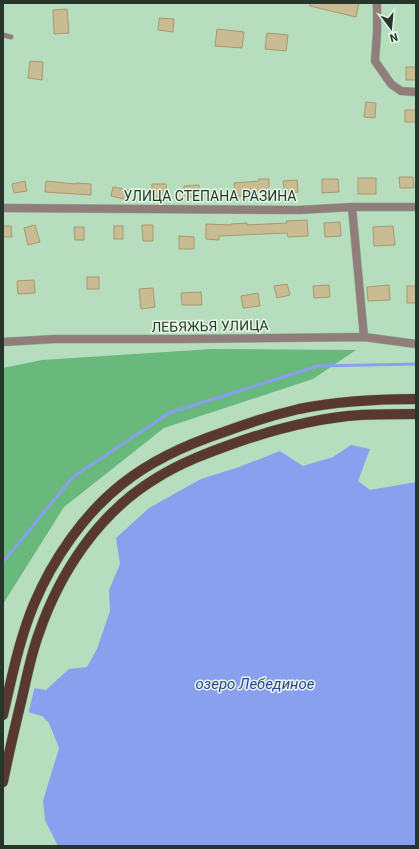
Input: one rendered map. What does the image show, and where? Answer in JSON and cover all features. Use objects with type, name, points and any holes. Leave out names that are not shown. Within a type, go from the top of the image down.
[{"type":"main road","points":[[3,714],[17,655],[34,603],[65,548],[81,525],[100,503],[122,484],[147,466],[173,452],[206,438],[270,416],[298,409],[358,400],[416,399]]},
{"type":"main road","points":[[3,782],[38,634],[48,609],[77,555],[92,534],[110,514],[154,479],[211,451],[274,431],[329,418],[360,415],[416,414]]},
{"type":"street","points":[[377,3],[375,61],[391,84],[401,91],[416,92]]},
{"type":"street","points":[[352,207],[364,337]]},
{"type":"street","name":"УЛИЦА СТЕПАНА РАЗИНА","points":[[3,208],[299,210],[352,207],[416,207]]},
{"type":"street","name":"ЛЕБЯЖЬЯ УЛИЦА","points":[[3,342],[55,339],[364,337],[416,344]]},
{"type":"lane","points":[[3,35],[11,37]]},
{"type":"green space","points":[[212,349],[356,350],[313,379],[164,428],[64,507],[3,604],[3,368],[42,360]]},
{"type":"water","name":"озеро Лебединое","points":[[351,445],[370,449],[358,481],[370,490],[416,482],[416,846],[58,846],[45,820],[43,801],[59,748],[49,723],[42,716],[3,705],[3,683],[46,690],[69,669],[87,667],[97,649],[110,611],[109,590],[120,564],[116,538],[149,508],[201,479],[239,467],[280,451],[303,466],[333,457]]},
{"type":"pier","points":[[3,681],[35,686],[28,715],[3,707]]},
{"type":"building","points":[[310,3],[359,3],[356,17],[310,6]]},
{"type":"building","points":[[67,9],[69,33],[54,34],[53,10]]},
{"type":"building","points":[[159,18],[174,19],[173,32],[158,30]]},
{"type":"building","points":[[217,29],[244,32],[242,48],[215,46]]},
{"type":"building","points":[[267,33],[288,35],[286,51],[265,49]]},
{"type":"building","points":[[30,61],[43,62],[42,80],[28,78]]},
{"type":"building","points":[[406,67],[416,67],[416,80],[406,80]]},
{"type":"building","points":[[366,102],[376,103],[375,118],[364,117]]},
{"type":"building","points":[[405,110],[416,110],[416,122],[405,122]]},
{"type":"building","points":[[399,177],[413,177],[414,188],[400,188]]},
{"type":"building","points":[[358,178],[376,178],[376,194],[358,194]]},
{"type":"building","points":[[259,179],[269,179],[269,193],[235,196],[234,183],[259,181]]},
{"type":"building","points":[[322,179],[338,179],[339,192],[322,193]]},
{"type":"building","points":[[297,180],[298,192],[285,194],[283,181]]},
{"type":"building","points":[[25,181],[27,191],[14,193],[12,184]]},
{"type":"building","points":[[46,181],[91,184],[91,195],[45,192]]},
{"type":"building","points":[[152,184],[166,184],[167,197],[152,197]]},
{"type":"building","points":[[199,185],[199,197],[184,197],[184,186]]},
{"type":"building","points":[[113,187],[130,190],[128,200],[111,196]]},
{"type":"building","points":[[307,220],[308,236],[288,237],[287,233],[219,236],[219,240],[206,239],[206,224],[231,225],[247,223],[247,225],[287,223],[286,221]]},
{"type":"building","points":[[340,222],[341,236],[325,237],[324,223]]},
{"type":"building","points":[[35,225],[40,242],[28,245],[24,228]]},
{"type":"building","points":[[142,225],[153,225],[153,241],[143,241]]},
{"type":"building","points":[[3,226],[11,226],[12,237],[3,237]]},
{"type":"building","points":[[114,226],[123,226],[123,239],[114,239]]},
{"type":"building","points":[[393,226],[395,245],[374,246],[373,227]]},
{"type":"building","points":[[74,227],[84,227],[84,240],[75,240]]},
{"type":"building","points":[[179,236],[194,237],[194,249],[179,249]]},
{"type":"building","points":[[87,277],[99,277],[99,289],[87,289]]},
{"type":"building","points":[[34,280],[35,293],[18,294],[17,281]]},
{"type":"building","points":[[287,284],[290,295],[277,298],[274,286]]},
{"type":"building","points":[[329,285],[330,297],[314,298],[313,286]]},
{"type":"building","points":[[389,285],[390,300],[368,301],[367,287]]},
{"type":"building","points":[[407,286],[416,286],[416,303],[407,303]]},
{"type":"building","points":[[153,288],[155,307],[141,309],[139,289]]},
{"type":"building","points":[[201,292],[202,305],[182,305],[181,293]]},
{"type":"building","points":[[258,293],[260,306],[243,308],[241,296]]},
{"type":"waterway","points":[[3,562],[73,477],[169,413],[318,366],[416,364]]}]
